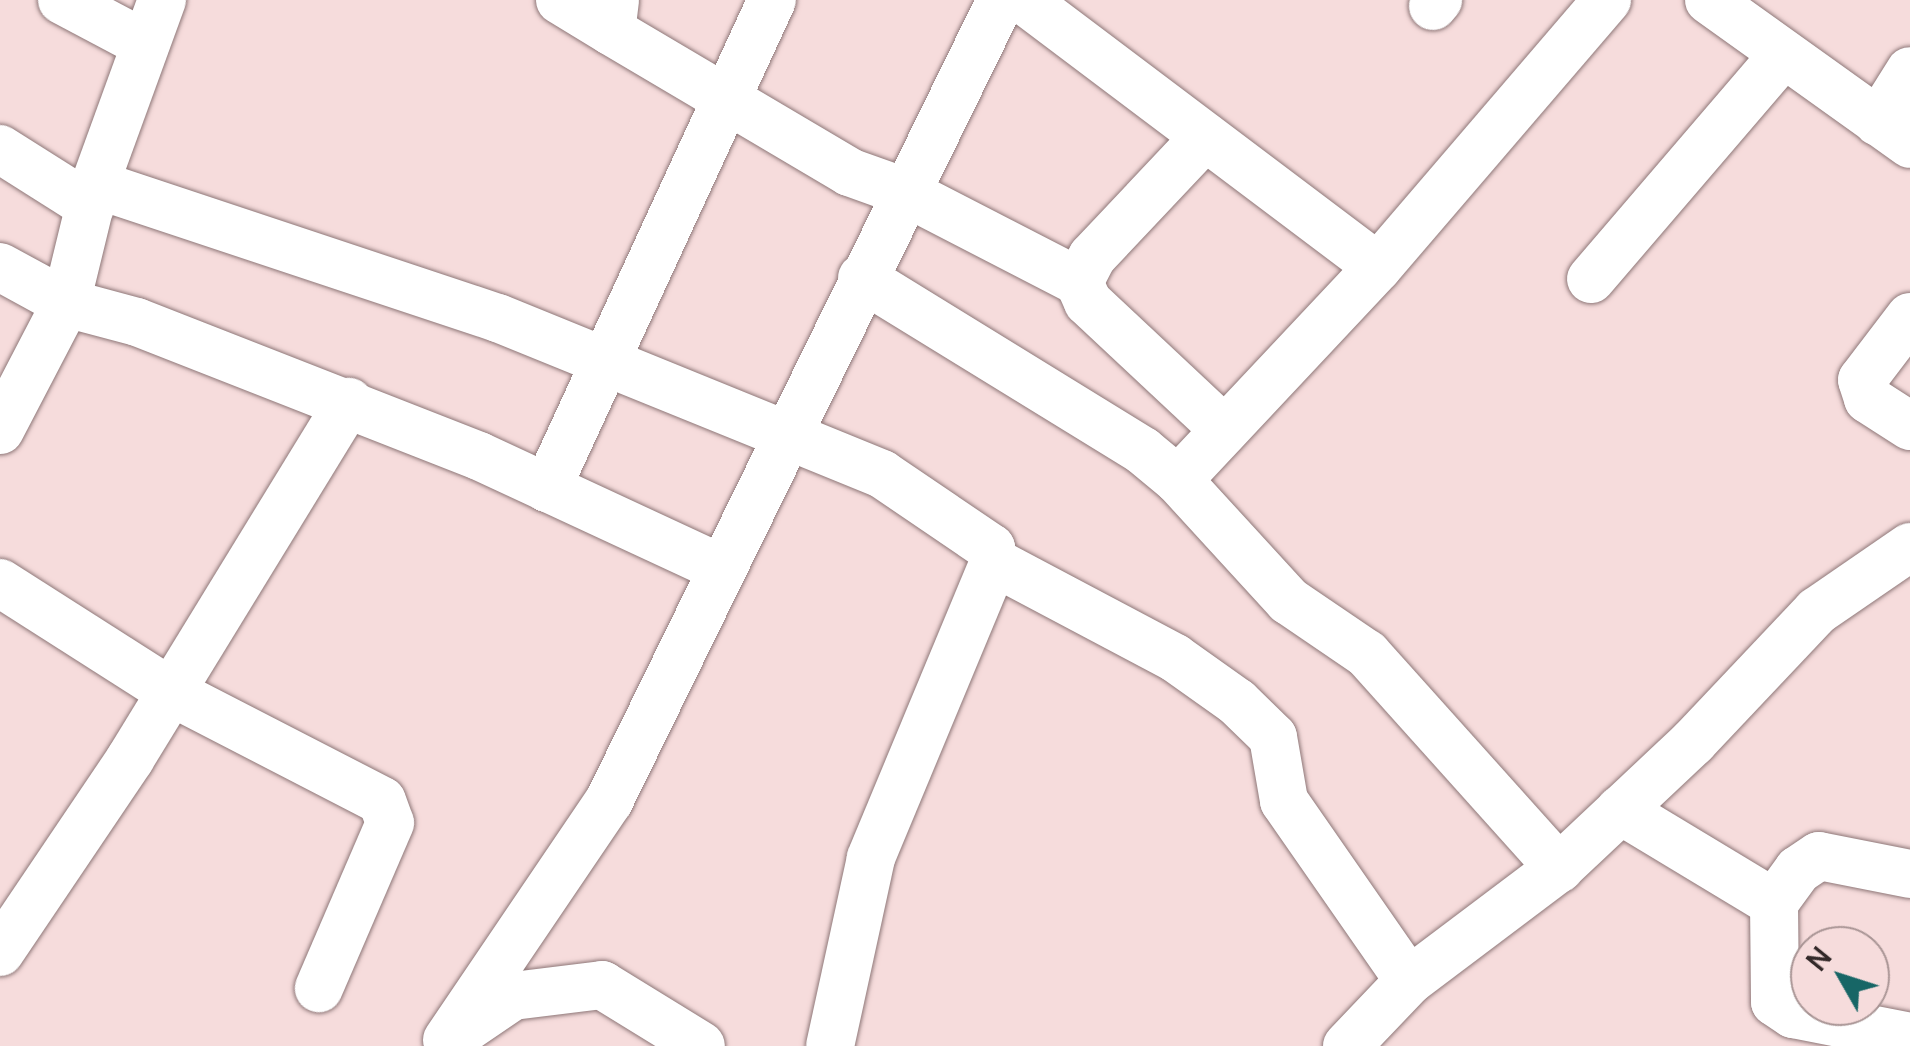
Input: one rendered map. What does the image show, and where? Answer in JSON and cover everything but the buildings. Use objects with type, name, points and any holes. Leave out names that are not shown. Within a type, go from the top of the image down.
[{"type":"street","points":[[62,0],[145,44]]},
{"type":"street","points":[[0,430],[66,303],[93,195],[162,0]]},
{"type":"street","points":[[560,0],[613,15],[727,98],[849,172],[905,192],[1079,282],[1088,302],[1224,430]]},
{"type":"street","points":[[546,488],[772,0]]},
{"type":"street","points":[[441,1043],[608,801],[784,434],[1001,0]]},
{"type":"street","points":[[1024,0],[1378,268]]},
{"type":"street","points":[[1178,480],[1378,268],[1607,0]]},
{"type":"street","points":[[1710,0],[1894,133],[1910,71]]},
{"type":"street","points":[[1591,279],[1784,54]]},
{"type":"street","points":[[1079,282],[1092,257],[1205,137]]},
{"type":"street","points":[[0,149],[93,195],[498,318],[882,474],[991,548],[994,562],[870,858],[830,1046]]},
{"type":"street","points":[[0,267],[66,303],[138,322],[349,402],[720,568]]},
{"type":"street","points":[[862,278],[1112,431],[1178,480],[1237,539],[1264,578],[1367,654],[1559,868]]},
{"type":"street","points":[[1910,317],[1862,380],[1868,398],[1910,426]]},
{"type":"street","points":[[0,952],[171,692],[349,402]]},
{"type":"street","points":[[1347,1046],[1409,981],[1559,868],[1817,611],[1910,547]]},
{"type":"street","points":[[994,562],[1175,658],[1238,702],[1273,737],[1284,801],[1409,981]]},
{"type":"street","points":[[0,583],[171,692],[382,801],[390,823],[319,988]]},
{"type":"street","points":[[1620,810],[1774,903]]},
{"type":"street","points":[[1910,874],[1819,856],[1798,870],[1774,903],[1774,1024],[1793,1014],[1910,1037]]},
{"type":"street","points":[[441,1043],[513,996],[602,985],[701,1046]]},
{"type":"street","points":[[505,1046],[513,996]]}]
